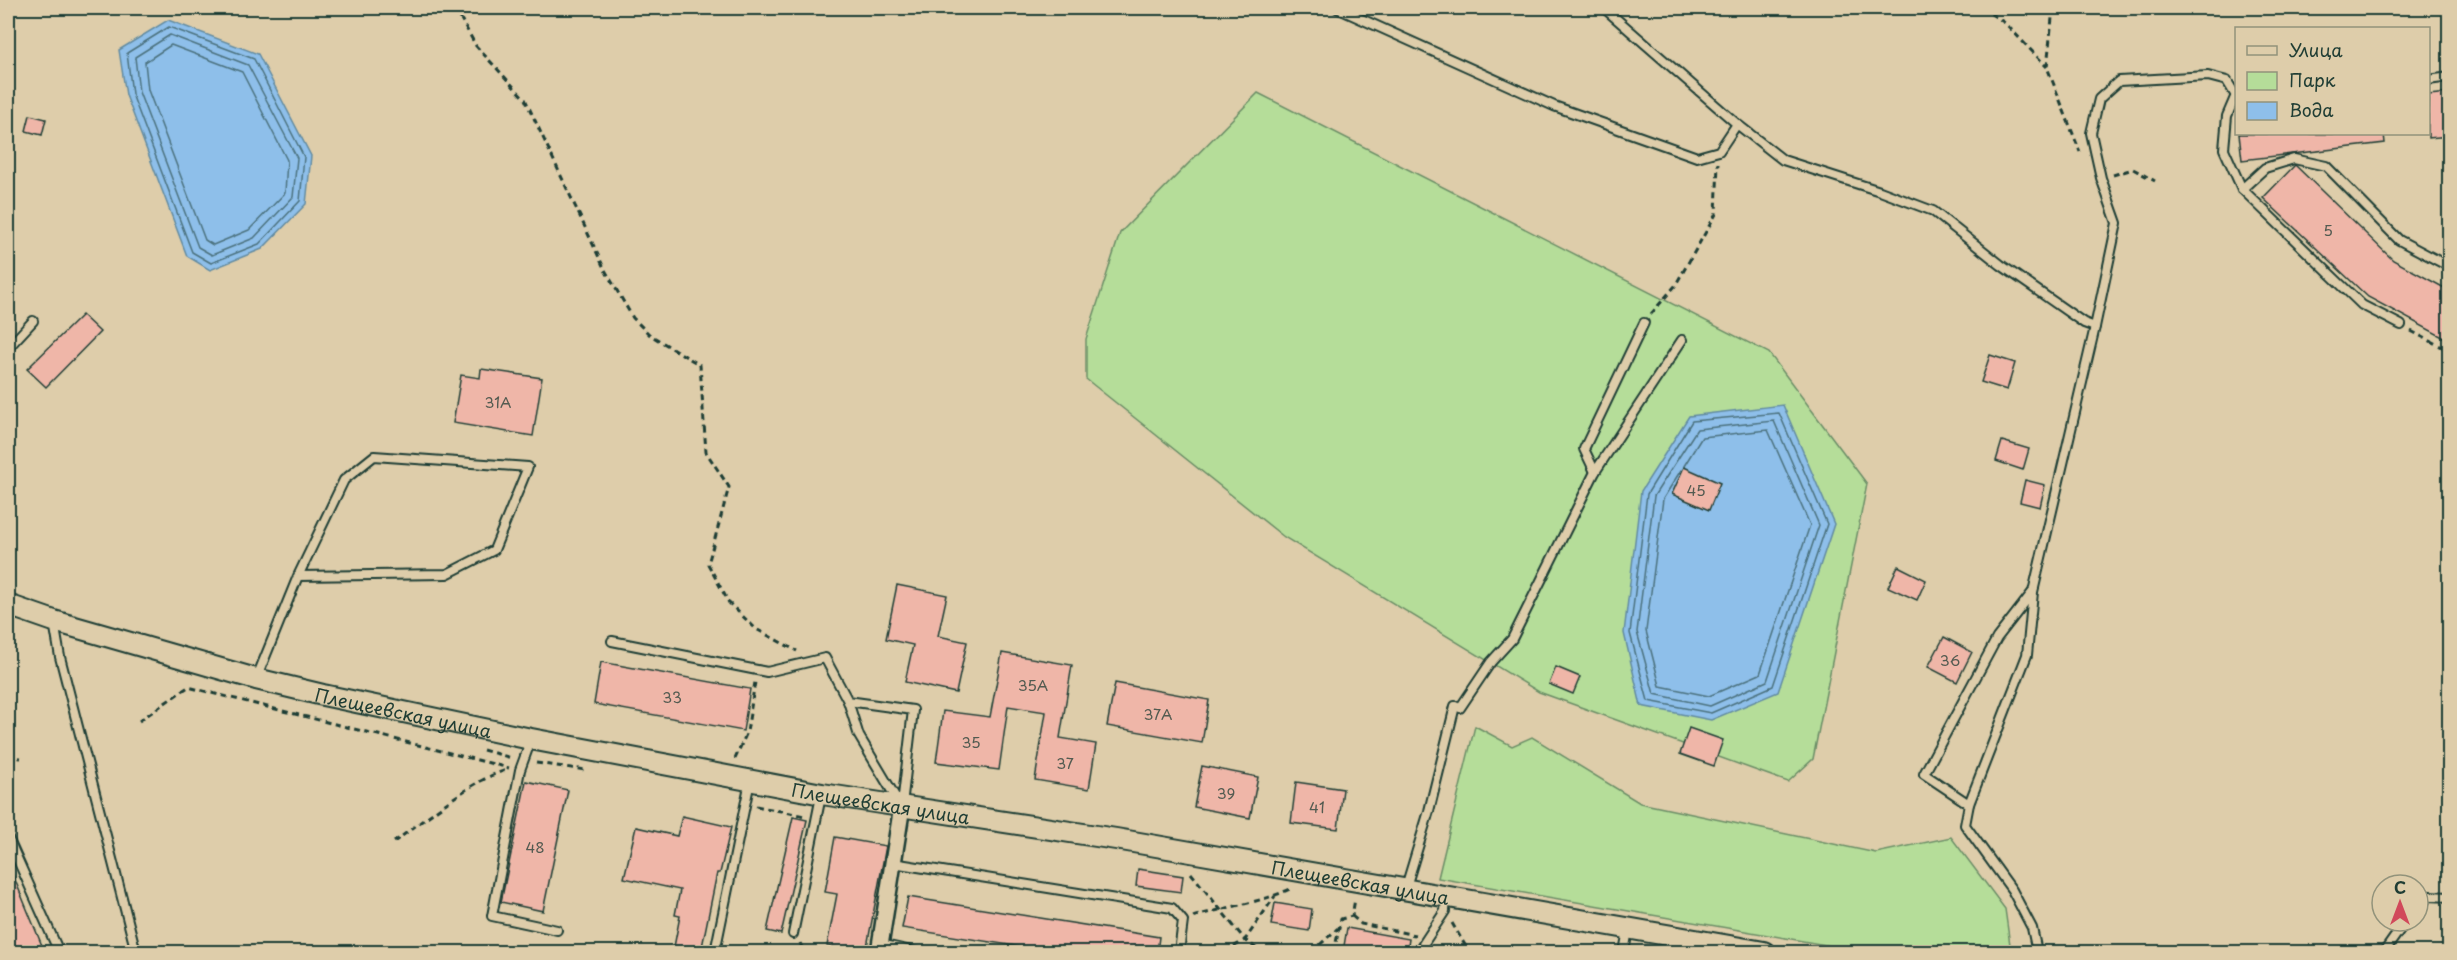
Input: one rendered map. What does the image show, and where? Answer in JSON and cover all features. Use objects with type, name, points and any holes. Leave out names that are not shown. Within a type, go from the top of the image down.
[{"type":"street","name":"Плещеевская улица","points":[[8,605],[54,621],[256,679],[819,802],[902,806],[1116,839],[1404,891],[1446,905],[1628,930],[1764,952]]},
{"type":"street","points":[[880,948],[902,806]]},
{"type":"lane","points":[[1337,8],[1554,106],[1697,157],[1719,151],[1737,124]]},
{"type":"lane","points":[[1604,8],[1737,124],[1783,160],[1880,191],[1933,211],[2001,265],[2084,323],[2095,327]]},
{"type":"lane","points":[[2037,952],[2032,928],[2012,890],[1965,825],[1969,804],[2027,655],[2033,592],[2095,327],[2116,223],[2101,178],[2091,133],[2099,99],[2119,81],[2208,76],[2227,81],[2235,94]]},
{"type":"lane","points":[[2430,80],[2450,77]]},
{"type":"lane","points":[[2235,98],[2227,116],[2224,149],[2242,189],[2362,305],[2401,325]]},
{"type":"lane","points":[[2242,189],[2265,168],[2294,159],[2326,166],[2399,240],[2450,267]]},
{"type":"lane","points":[[8,348],[33,321]]},
{"type":"lane","points":[[1595,472],[1584,449],[1644,323]]},
{"type":"lane","points":[[1404,891],[1457,707],[1491,662],[1512,639],[1595,472],[1682,339]]},
{"type":"lane","points":[[256,679],[298,576],[344,480],[374,456],[528,468],[494,550],[447,574],[298,576]]},
{"type":"lane","points":[[1969,804],[1924,774],[1997,638],[2033,592]]},
{"type":"lane","points":[[54,621],[60,657],[136,952]]},
{"type":"lane","points":[[612,641],[767,672],[825,658],[848,701],[859,736],[902,806]]},
{"type":"lane","points":[[848,701],[914,710],[902,806]]},
{"type":"lane","points":[[531,740],[520,770],[492,916],[557,930]]},
{"type":"lane","points":[[715,952],[749,788]]},
{"type":"lane","points":[[794,934],[819,802]]},
{"type":"lane","points":[[8,838],[59,952]]},
{"type":"lane","points":[[893,863],[1172,908],[1183,921],[1179,952]]},
{"type":"lane","points":[[2430,896],[2450,897]]},
{"type":"lane","points":[[1418,952],[1446,905]]},
{"type":"lane","points":[[1624,952],[1628,930]]},
{"type":"lane","points":[[2384,952],[2397,933]]},
{"type":"lane","points":[[880,948],[916,952]]},
{"type":"path","points":[[455,8],[476,46],[525,99],[605,270],[633,318],[650,335],[700,365],[706,452],[729,487],[708,564],[729,603],[756,629],[801,653],[825,658]]},
{"type":"path","points":[[1982,8],[2005,23],[2047,67],[2081,153]]},
{"type":"path","points":[[2047,67],[2052,8]]},
{"type":"path","points":[[1644,323],[1675,286],[1716,214],[1719,151]]},
{"type":"path","points":[[2101,178],[2133,169],[2155,181]]},
{"type":"path","points":[[2401,325],[2450,351]]},
{"type":"path","points":[[736,756],[747,732],[757,670]]},
{"type":"path","points":[[139,721],[188,687],[511,769],[497,772],[477,784],[394,842]]},
{"type":"path","points":[[8,757],[21,758]]},
{"type":"path","points":[[749,788],[754,806],[808,817],[819,802]]},
{"type":"path","points":[[1191,873],[1245,940],[1261,952]]},
{"type":"path","points":[[1183,921],[1220,909],[1276,896],[1291,889]]},
{"type":"path","points":[[1353,916],[1356,895]]},
{"type":"path","points":[[1225,952],[1245,940],[1276,896]]},
{"type":"path","points":[[1446,905],[1469,952]]},
{"type":"path","points":[[1334,952],[1341,919],[1353,916]]},
{"type":"path","points":[[1353,916],[1361,924],[1414,933],[1424,943]]},
{"type":"path","points":[[1284,952],[1312,952],[1339,926]]},
{"type":"path","points":[[804,952],[803,950],[813,952]]},
{"type":"green space","points":[[1258,93],[1769,353],[1867,484],[1813,759],[1788,782],[1539,692],[1284,537],[1086,379],[1086,339],[1120,233]]},
{"type":"green space","points":[[1475,726],[1512,746],[1532,737],[1640,803],[1876,853],[1951,837],[2005,909],[2011,952],[1866,952],[1438,878]]},
{"type":"water","points":[[168,20],[258,54],[311,156],[306,204],[262,249],[210,270],[187,256],[126,95],[119,50]]},
{"type":"water","points":[[1783,405],[1834,524],[1778,692],[1711,720],[1641,706],[1624,633],[1641,491],[1689,416]]},
{"type":"building","points":[[2450,93],[2450,136],[2428,138],[2430,135],[2430,95]]},
{"type":"building","points":[[30,115],[46,119],[42,135],[26,131]]},
{"type":"building","points":[[2239,135],[2384,135],[2385,143],[2242,160]]},
{"type":"building","points":[[2295,165],[2393,260],[2450,291],[2450,341],[2368,297],[2263,198]]},
{"type":"building","points":[[82,315],[100,332],[46,387],[27,369]]},
{"type":"building","points":[[1990,355],[2015,363],[2007,390],[1981,382]]},
{"type":"building","points":[[481,369],[542,378],[533,436],[453,423],[461,375],[480,378]]},
{"type":"building","points":[[2002,441],[2029,449],[2023,470],[1996,461]]},
{"type":"building","points":[[1684,467],[1720,483],[1709,510],[1672,494]]},
{"type":"building","points":[[2025,480],[2045,485],[2040,507],[2020,502]]},
{"type":"building","points":[[1898,566],[1926,580],[1917,600],[1888,587]]},
{"type":"building","points":[[897,585],[947,595],[938,636],[967,642],[956,693],[905,682],[913,645],[886,639]]},
{"type":"building","points":[[1944,637],[1972,652],[1957,682],[1928,667]]},
{"type":"building","points":[[1002,653],[1072,665],[1060,738],[1096,744],[1089,789],[1035,780],[1046,712],[1008,706],[999,770],[936,762],[943,711],[990,717]]},
{"type":"building","points":[[601,662],[750,689],[743,731],[594,704]]},
{"type":"building","points":[[1556,667],[1580,677],[1573,694],[1549,684]]},
{"type":"building","points":[[1115,683],[1209,700],[1202,743],[1107,726]]},
{"type":"building","points":[[1689,728],[1723,740],[1714,766],[1680,754]]},
{"type":"building","points":[[1202,766],[1258,777],[1250,818],[1194,807]]},
{"type":"building","points":[[526,781],[568,790],[543,911],[501,902]]},
{"type":"building","points":[[1296,782],[1343,789],[1338,829],[1291,823]]},
{"type":"building","points":[[682,816],[731,827],[720,873],[717,873],[701,952],[673,952],[680,916],[675,915],[680,890],[624,878],[636,827],[677,836]]},
{"type":"building","points":[[793,817],[807,820],[781,934],[767,931]]},
{"type":"building","points":[[835,837],[886,846],[866,952],[827,946],[837,894],[825,892]]},
{"type":"building","points":[[8,863],[43,948],[31,952],[11,952],[8,943]]},
{"type":"building","points":[[1138,869],[1183,876],[1181,892],[1136,886]]},
{"type":"building","points":[[908,897],[1159,937],[1157,952],[1053,952],[902,928]]},
{"type":"building","points":[[1275,903],[1312,909],[1309,931],[1271,925]]},
{"type":"building","points":[[1347,928],[1409,939],[1407,952],[1343,952]]}]
